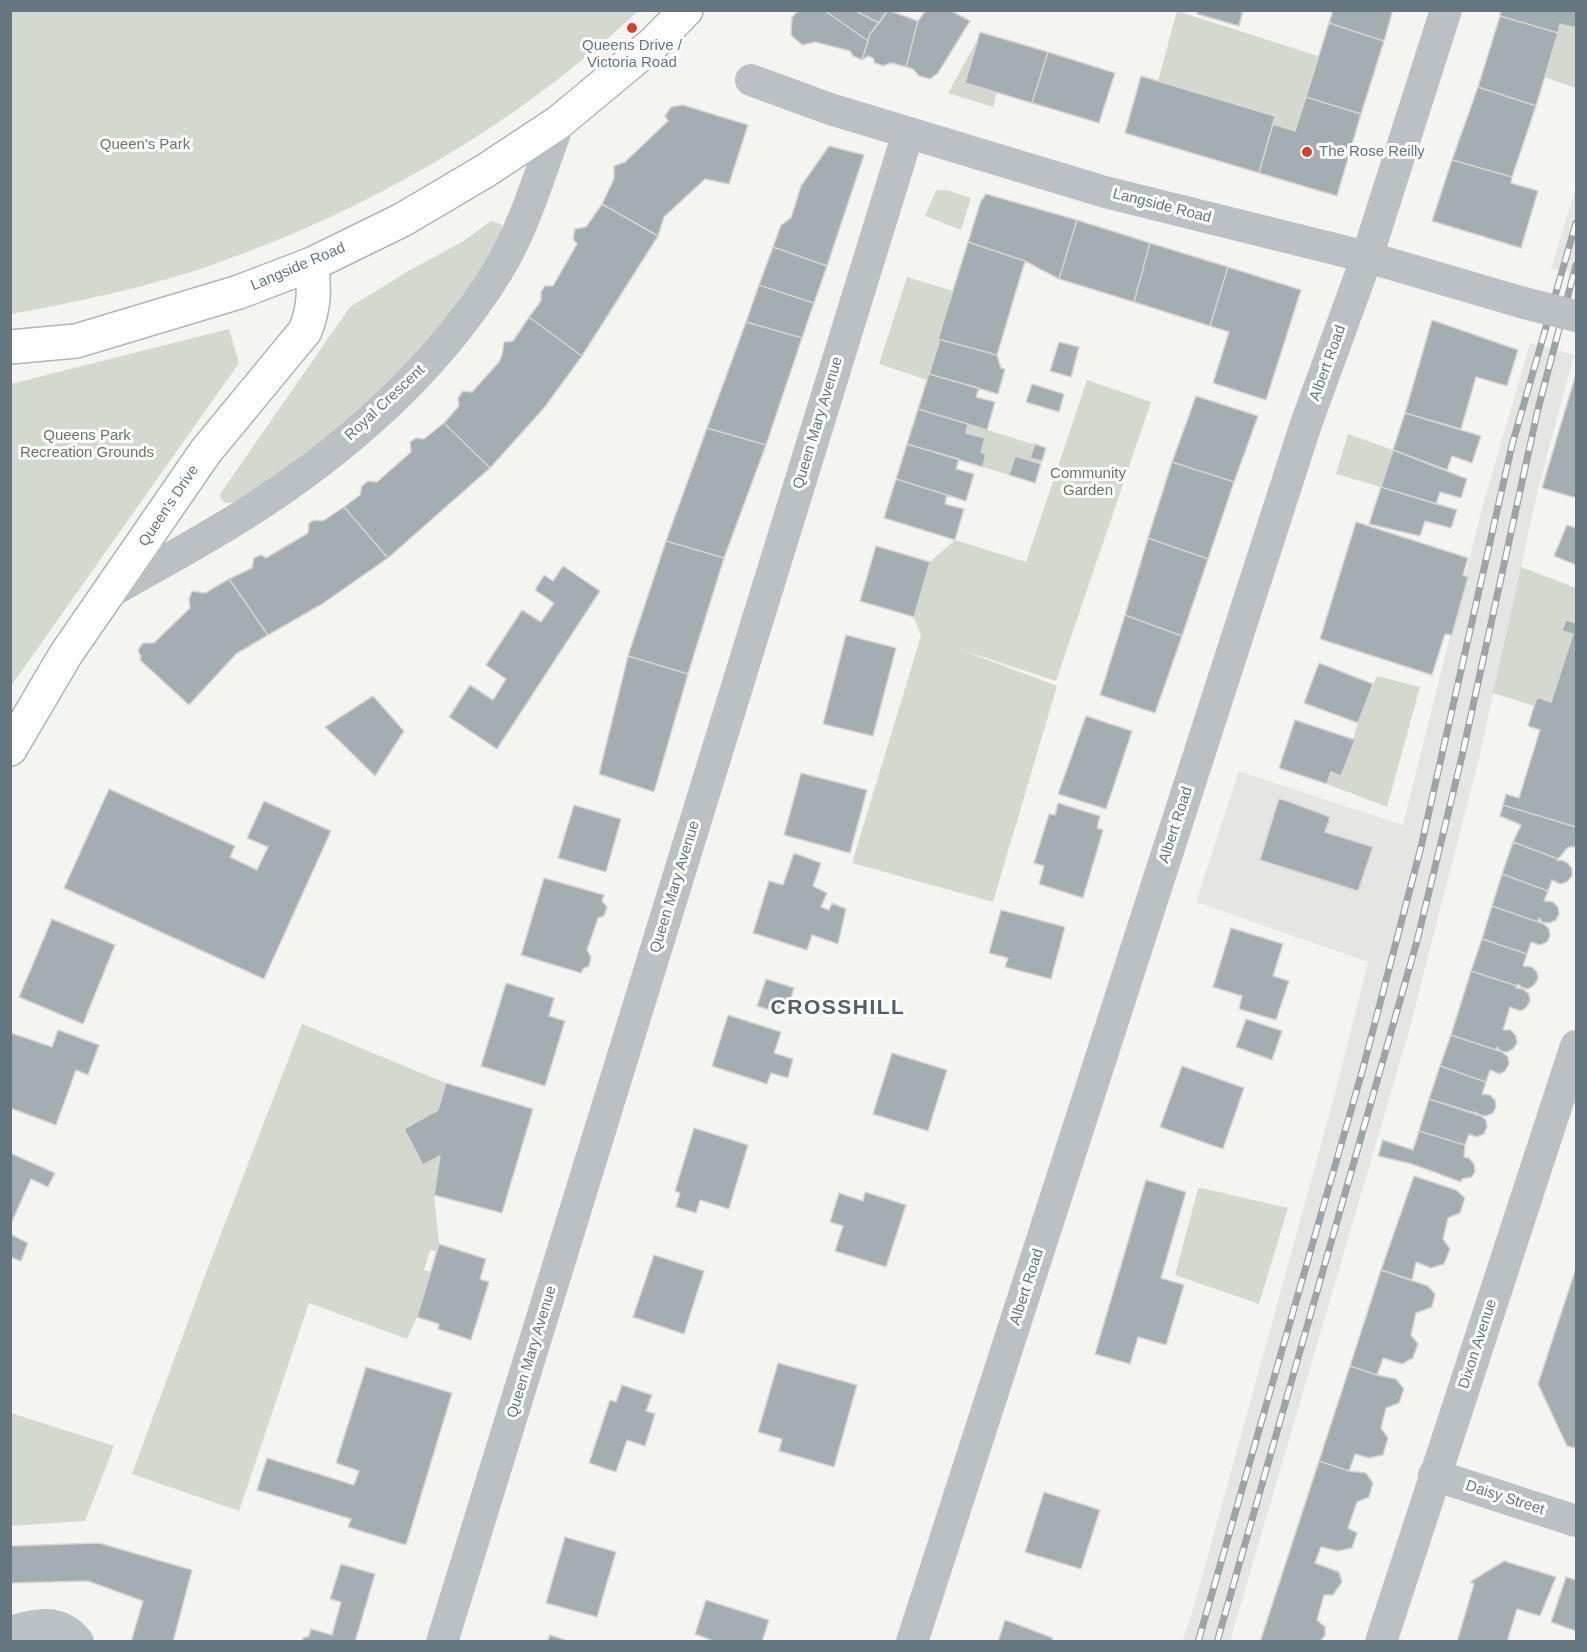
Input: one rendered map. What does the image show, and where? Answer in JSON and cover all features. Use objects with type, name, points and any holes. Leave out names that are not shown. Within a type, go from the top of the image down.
[{"type":"street","points":[[559,122],[654,43],[686,10]]},
{"type":"street","name":"Albert Road","points":[[912,1641],[1306,424],[1367,257],[1446,10]]},
{"type":"street","name":"Langside Road","points":[[751,80],[830,109],[1105,192],[1367,257],[1576,316]]},
{"type":"street","name":"Langside Road","points":[[10,346],[76,341],[239,292],[312,264],[402,220],[485,171],[559,122]]},
{"type":"street","name":"Royal Crescent","points":[[109,593],[261,504],[319,464],[412,381],[466,317],[497,272],[517,233],[559,122]]},
{"type":"street","name":"Queen Mary Avenue","points":[[442,1641],[908,133]]},
{"type":"street","name":"Queen's Drive","points":[[10,748],[66,654],[206,451],[305,331],[312,312],[314,295],[312,264]]},
{"type":"street","name":"Dixon Avenue","points":[[1381,1641],[1434,1475],[1565,1121],[1576,1046]]},
{"type":"street","name":"Daisy Street","points":[[1434,1475],[1576,1521]]},
{"type":"street","points":[[10,1632],[33,1625],[54,1624],[72,1634],[78,1641]]},
{"type":"shaded area","points":[[1576,187],[1576,272],[1551,269]]},
{"type":"shaded area","points":[[1530,343],[1574,355],[1538,489],[1480,754],[1409,1031],[1230,1641],[1182,1642],[1191,1617],[1333,1101],[1368,962],[1196,902],[1239,771],[1403,825],[1483,505]]},
{"type":"green space","name":"Queen's Park","points":[[10,11],[638,11],[542,92],[490,128],[437,161],[326,219],[268,244],[185,274],[110,294],[11,314]]},
{"type":"green space","points":[[1177,11],[1318,56],[1295,131],[1273,124],[1275,115],[1158,81]]},
{"type":"green space","points":[[1560,24],[1575,28],[1576,25],[1576,88],[1544,77]]},
{"type":"green space","points":[[978,39],[965,82],[997,92],[993,107],[948,93]]},
{"type":"green space","points":[[936,190],[947,190],[971,198],[961,230],[925,216]]},
{"type":"green space","points":[[491,221],[501,224],[503,232],[451,310],[406,364],[351,416],[257,491],[234,502],[226,503],[221,499],[220,494],[350,307],[410,270],[462,242]]},
{"type":"green space","points":[[907,277],[953,291],[927,380],[879,364]]},
{"type":"green space","name":"Queens Park Recreation Grounds","points":[[229,329],[239,363],[11,686],[11,384]]},
{"type":"green space","name":"Community Garden","points":[[1087,380],[1151,402],[1056,681],[956,648],[1057,686],[993,902],[852,863],[921,636],[914,617],[930,562],[955,540],[1026,562]]},
{"type":"green space","points":[[968,424],[1046,448],[1035,483],[983,467],[986,454],[981,452],[985,438],[966,433]]},
{"type":"green space","points":[[1348,434],[1393,450],[1381,487],[1336,474]]},
{"type":"green space","points":[[1521,567],[1576,588],[1576,623],[1566,620],[1563,630],[1573,634],[1551,702],[1534,706],[1493,693]]},
{"type":"green space","points":[[1377,676],[1420,687],[1387,807],[1327,784],[1331,772],[1342,776],[1358,723]]},
{"type":"green space","points":[[302,1024],[446,1083],[438,1110],[404,1129],[423,1165],[440,1156],[434,1195],[439,1244],[437,1252],[430,1250],[424,1270],[430,1272],[417,1317],[407,1339],[309,1303],[239,1511],[132,1474],[207,1270]]},
{"type":"green space","points":[[1198,1189],[1288,1208],[1259,1304],[1175,1275]]},
{"type":"green space","points":[[11,1413],[114,1446],[85,1521],[11,1526]]},
{"type":"building","points":[[799,10],[824,10],[868,41],[862,60],[853,56],[850,51],[815,42],[802,45],[791,35],[792,17]]},
{"type":"building","points":[[824,10],[854,10],[879,23],[870,34],[868,41]]},
{"type":"building","points":[[854,10],[888,10],[879,23]]},
{"type":"building","points":[[888,10],[918,21],[906,67],[891,63],[883,66],[875,63],[873,58],[868,56],[862,60],[870,34]]},
{"type":"building","points":[[926,10],[950,10],[970,21],[938,73],[930,79],[919,76],[913,69],[906,67],[918,21]]},
{"type":"building","points":[[1198,10],[1243,10],[1239,26],[1197,14]]},
{"type":"building","points":[[1333,10],[1393,10],[1384,41],[1329,23]]},
{"type":"building","points":[[1501,10],[1576,10],[1576,28],[1560,24],[1558,33],[1500,16]]},
{"type":"building","points":[[1500,16],[1558,33],[1536,106],[1478,87]]},
{"type":"building","points":[[1329,23],[1384,41],[1361,114],[1306,97]]},
{"type":"building","points":[[980,32],[1048,52],[1032,103],[965,83]]},
{"type":"building","points":[[1048,52],[1115,73],[1099,123],[1032,103]]},
{"type":"building","points":[[1141,76],[1275,116],[1259,173],[1125,133]]},
{"type":"building","points":[[1478,87],[1536,106],[1512,177],[1452,160]]},
{"type":"building","name":"The Rose Reilly","points":[[1306,97],[1361,114],[1337,196],[1259,173],[1273,124],[1295,131]]},
{"type":"building","points":[[683,105],[748,125],[729,184],[705,179],[664,217],[658,236],[602,204],[614,179],[614,166],[625,162],[668,121],[665,116],[671,107]]},
{"type":"building","points":[[829,146],[864,155],[827,266],[773,247],[781,225],[791,218],[801,186]]},
{"type":"building","points":[[1452,160],[1512,177],[1511,183],[1538,191],[1521,248],[1432,221]]},
{"type":"building","points":[[986,194],[1077,220],[1059,279],[1025,261],[968,242],[981,201]]},
{"type":"building","points":[[602,204],[658,236],[582,356],[529,317],[541,301],[541,292],[545,286],[553,286],[577,244],[573,239],[575,229],[586,227]]},
{"type":"building","points":[[1077,220],[1150,243],[1134,302],[1059,279]]},
{"type":"building","points":[[968,242],[1025,261],[997,355],[938,339]]},
{"type":"building","points":[[1150,243],[1228,267],[1210,326],[1134,302]]},
{"type":"building","points":[[773,247],[827,266],[814,303],[759,285]]},
{"type":"building","points":[[1228,267],[1301,290],[1266,400],[1213,383],[1229,332],[1210,326]]},
{"type":"building","points":[[759,285],[814,303],[802,338],[746,322]]},
{"type":"building","points":[[529,317],[582,356],[544,408],[490,468],[444,423],[459,406],[458,398],[463,391],[472,392],[499,362],[504,342],[513,341]]},
{"type":"building","points":[[1432,320],[1518,350],[1507,386],[1476,377],[1461,429],[1405,413]]},
{"type":"building","points":[[746,322],[802,338],[766,445],[707,428]]},
{"type":"building","points":[[938,339],[997,355],[1001,368],[1005,369],[998,394],[929,374],[939,343]]},
{"type":"building","points":[[1059,342],[1079,347],[1071,377],[1050,371]]},
{"type":"building","points":[[929,374],[979,388],[976,397],[995,402],[987,430],[918,409]]},
{"type":"building","points":[[1576,377],[1576,498],[1542,488]]},
{"type":"building","points":[[1032,384],[1064,394],[1059,412],[1026,402]]},
{"type":"building","points":[[1196,396],[1258,416],[1234,482],[1172,462]]},
{"type":"building","points":[[918,409],[968,424],[966,433],[985,438],[981,452],[986,454],[983,467],[907,444]]},
{"type":"building","points":[[1405,413],[1481,436],[1472,463],[1452,456],[1447,470],[1393,450]]},
{"type":"building","points":[[444,423],[490,468],[388,558],[344,507],[360,495],[362,486],[368,481],[377,482],[411,452],[410,442],[416,438],[424,439]]},
{"type":"building","points":[[707,428],[766,445],[724,558],[666,541]]},
{"type":"building","points":[[907,444],[959,459],[956,469],[974,474],[966,501],[896,479]]},
{"type":"building","points":[[1035,444],[1046,448],[1042,461],[1030,458]]},
{"type":"building","points":[[1393,450],[1467,479],[1461,498],[1440,492],[1436,504],[1381,487]]},
{"type":"building","points":[[1015,456],[1041,464],[1035,483],[1009,475]]},
{"type":"building","points":[[1172,462],[1234,482],[1208,559],[1148,538]]},
{"type":"building","points":[[896,479],[947,495],[945,504],[964,509],[955,540],[884,518]]},
{"type":"building","points":[[1381,487],[1457,510],[1451,528],[1425,521],[1420,536],[1369,524]]},
{"type":"building","points":[[344,507],[388,558],[322,604],[268,635],[229,579],[252,568],[254,558],[261,555],[266,558],[308,533],[309,523],[315,520],[323,521]]},
{"type":"building","points":[[1356,522],[1468,558],[1463,575],[1468,577],[1452,635],[1445,634],[1432,675],[1320,639]]},
{"type":"building","points":[[1567,525],[1576,528],[1576,565],[1554,556]]},
{"type":"building","points":[[1148,538],[1208,559],[1182,636],[1125,615]]},
{"type":"building","points":[[666,541],[724,558],[688,674],[628,656]]},
{"type":"building","points":[[876,546],[930,562],[914,617],[860,601]]},
{"type":"building","points":[[563,566],[600,591],[497,749],[449,717],[470,685],[493,700],[506,679],[486,665],[522,610],[541,622],[554,603],[535,590],[544,575],[553,581]]},
{"type":"building","points":[[229,579],[268,635],[236,654],[189,705],[140,660],[138,650],[143,643],[154,643],[190,608],[189,599],[192,591],[205,593]]},
{"type":"building","points":[[1125,615],[1182,636],[1155,713],[1100,695]]},
{"type":"building","points":[[1566,620],[1576,623],[1576,827],[1503,805],[1506,794],[1519,798],[1540,730],[1528,726],[1537,697],[1551,702],[1573,634],[1562,631]]},
{"type":"building","points":[[846,635],[896,648],[873,736],[823,724]]},
{"type":"building","points":[[628,656],[688,674],[654,792],[599,774]]},
{"type":"building","points":[[1319,663],[1373,684],[1358,723],[1304,703]]},
{"type":"building","points":[[373,696],[404,731],[375,776],[325,727]]},
{"type":"building","points":[[1086,716],[1132,731],[1106,809],[1058,794]]},
{"type":"building","points":[[1295,720],[1355,740],[1341,776],[1331,772],[1327,784],[1279,768]]},
{"type":"building","points":[[801,773],[867,790],[850,853],[784,835]]},
{"type":"building","points":[[109,789],[235,846],[230,857],[257,870],[268,847],[247,838],[264,801],[331,831],[264,979],[64,888]]},
{"type":"building","points":[[1279,798],[1330,817],[1325,832],[1373,847],[1358,891],[1260,860]]},
{"type":"building","points":[[1058,803],[1100,816],[1097,828],[1103,830],[1083,898],[1039,884],[1044,866],[1034,863],[1049,814],[1055,815]]},
{"type":"building","points":[[574,805],[621,819],[606,872],[558,858]]},
{"type":"building","points":[[1503,805],[1576,827],[1576,847],[1568,847],[1558,859],[1513,842],[1521,825],[1500,816]]},
{"type":"building","points":[[1513,842],[1558,859],[1557,861],[1568,863],[1572,869],[1572,876],[1567,882],[1560,884],[1552,880],[1548,891],[1502,874]]},
{"type":"building","points":[[794,853],[821,863],[813,886],[827,893],[821,907],[829,910],[832,903],[846,909],[838,944],[812,935],[807,950],[753,933],[769,881],[783,885]]},
{"type":"building","points":[[1502,874],[1548,891],[1544,901],[1553,902],[1558,907],[1559,914],[1556,920],[1549,923],[1542,922],[1539,918],[1538,922],[1492,906]]},
{"type":"building","points":[[544,878],[604,895],[602,901],[607,907],[604,916],[598,918],[587,950],[591,957],[589,966],[581,973],[521,955]]},
{"type":"building","points":[[1492,906],[1544,924],[1549,929],[1550,936],[1547,942],[1540,945],[1531,942],[1527,954],[1482,939]]},
{"type":"building","points":[[1001,910],[1065,927],[1051,979],[1005,967],[1008,958],[989,953]]},
{"type":"building","points":[[52,919],[115,945],[83,1024],[19,997]]},
{"type":"building","points":[[1231,928],[1283,944],[1273,976],[1289,981],[1276,1020],[1239,1009],[1242,996],[1213,987]]},
{"type":"building","points":[[1482,939],[1527,954],[1523,966],[1532,967],[1537,972],[1538,979],[1534,985],[1528,989],[1471,971]]},
{"type":"building","points":[[1471,971],[1517,986],[1516,988],[1523,989],[1529,994],[1530,1001],[1526,1008],[1520,1011],[1510,1007],[1503,1030],[1511,1030],[1516,1036],[1517,1043],[1507,1052],[1500,1051],[1497,1047],[1496,1050],[1451,1035]]},
{"type":"building","points":[[766,979],[794,988],[786,1015],[757,1006]]},
{"type":"building","points":[[506,983],[554,998],[549,1016],[565,1021],[545,1086],[481,1066]]},
{"type":"building","points":[[728,1015],[781,1032],[774,1053],[793,1059],[788,1078],[771,1073],[767,1084],[712,1066]]},
{"type":"building","points":[[1246,1019],[1282,1031],[1272,1060],[1236,1047]]},
{"type":"building","points":[[58,1030],[99,1045],[88,1075],[76,1070],[56,1125],[10,1108],[10,1034],[52,1047]]},
{"type":"building","points":[[1451,1035],[1502,1052],[1508,1057],[1509,1064],[1505,1071],[1499,1074],[1490,1070],[1486,1082],[1440,1066]]},
{"type":"building","points":[[892,1053],[947,1070],[928,1131],[873,1114]]},
{"type":"building","points":[[1182,1066],[1244,1088],[1223,1149],[1160,1127]]},
{"type":"building","points":[[1440,1066],[1486,1082],[1482,1094],[1490,1095],[1495,1100],[1496,1107],[1493,1113],[1486,1116],[1479,1115],[1476,1112],[1429,1099]]},
{"type":"building","points":[[446,1083],[533,1109],[502,1213],[434,1195],[440,1156],[423,1165],[404,1129],[438,1110]]},
{"type":"building","points":[[1429,1099],[1481,1116],[1486,1120],[1487,1127],[1484,1134],[1477,1137],[1469,1134],[1465,1145],[1419,1131]]},
{"type":"building","points":[[694,1128],[748,1145],[729,1209],[700,1200],[696,1213],[676,1207],[680,1193],[675,1191]]},
{"type":"building","points":[[1419,1131],[1465,1145],[1464,1157],[1469,1158],[1474,1164],[1475,1171],[1472,1177],[1462,1179],[1461,1182],[1412,1164],[1378,1156],[1383,1140],[1413,1150]]},
{"type":"building","points":[[10,1153],[55,1173],[48,1187],[31,1179],[10,1226]]},
{"type":"building","points":[[1414,1176],[1456,1190],[1465,1198],[1460,1213],[1448,1218],[1443,1239],[1450,1249],[1444,1264],[1431,1268],[1416,1262],[1412,1280],[1381,1270]]},
{"type":"building","points":[[1146,1180],[1186,1192],[1161,1278],[1184,1285],[1166,1345],[1138,1337],[1130,1364],[1095,1354]]},
{"type":"building","points":[[865,1192],[906,1205],[886,1267],[835,1251],[843,1226],[830,1222],[839,1193],[863,1201]]},
{"type":"building","points":[[10,1234],[28,1243],[21,1261],[10,1257]]},
{"type":"building","points":[[439,1244],[486,1259],[480,1279],[489,1282],[471,1340],[438,1329],[439,1324],[417,1317]]},
{"type":"building","points":[[654,1255],[704,1271],[684,1334],[633,1317]]},
{"type":"building","points":[[1576,1268],[1576,1448],[1567,1446],[1538,1384]]},
{"type":"building","points":[[1381,1270],[1428,1286],[1435,1294],[1432,1307],[1416,1313],[1411,1335],[1418,1344],[1413,1358],[1402,1364],[1383,1358],[1377,1375],[1350,1366]]},
{"type":"building","points":[[778,1363],[857,1385],[834,1467],[779,1451],[782,1439],[758,1432]]},
{"type":"building","points":[[1350,1366],[1396,1379],[1404,1389],[1399,1403],[1386,1408],[1381,1428],[1388,1438],[1383,1455],[1369,1458],[1355,1454],[1349,1471],[1319,1461]]},
{"type":"building","points":[[366,1367],[452,1393],[406,1545],[348,1527],[351,1519],[257,1490],[267,1458],[354,1485],[359,1471],[336,1463]]},
{"type":"building","points":[[622,1385],[652,1395],[646,1411],[655,1414],[645,1446],[627,1440],[616,1472],[589,1463],[610,1400],[616,1402]]},
{"type":"building","points":[[1319,1461],[1349,1471],[1366,1473],[1373,1483],[1369,1497],[1357,1502],[1348,1528],[1357,1533],[1352,1548],[1338,1551],[1321,1547],[1315,1563],[1339,1572],[1342,1582],[1333,1595],[1324,1595],[1317,1620],[1325,1627],[1325,1636],[1319,1642],[1260,1642]]},
{"type":"building","points":[[1044,1492],[1100,1510],[1081,1569],[1025,1552]]},
{"type":"building","points":[[565,1537],[616,1552],[597,1617],[546,1603]]},
{"type":"building","points":[[99,1543],[192,1570],[173,1642],[131,1642],[143,1601],[88,1581],[10,1583],[10,1546]]},
{"type":"building","points":[[1504,1561],[1556,1577],[1540,1616],[1517,1609],[1507,1642],[1457,1642],[1474,1584],[1470,1582]]},
{"type":"building","points":[[341,1564],[375,1574],[355,1642],[302,1642],[303,1638],[309,1636],[311,1629],[332,1635],[341,1602],[330,1599]]},
{"type":"building","points":[[1566,1577],[1576,1580],[1576,1631],[1551,1622]]},
{"type":"building","points":[[706,1600],[769,1620],[762,1642],[716,1642],[695,1634]]},
{"type":"building","points":[[1005,1620],[1053,1638],[1052,1642],[998,1642]]},
{"type":"building","points":[[550,1635],[571,1642],[547,1642]]},
{"type":"railway","points":[[1198,1642],[1362,1072],[1421,847],[1512,445],[1576,223]]},
{"type":"railway","points":[[1217,1642],[1417,941],[1462,756],[1538,409],[1576,265]]},
{"type":"place","name":"Queens Drive / Victoria Road","points":[[632,28]]},
{"type":"place","name":"The Rose Reilly","points":[[1307,152]]},
{"type":"district","name":"CROSSHILL","points":[[838,1008]]}]
